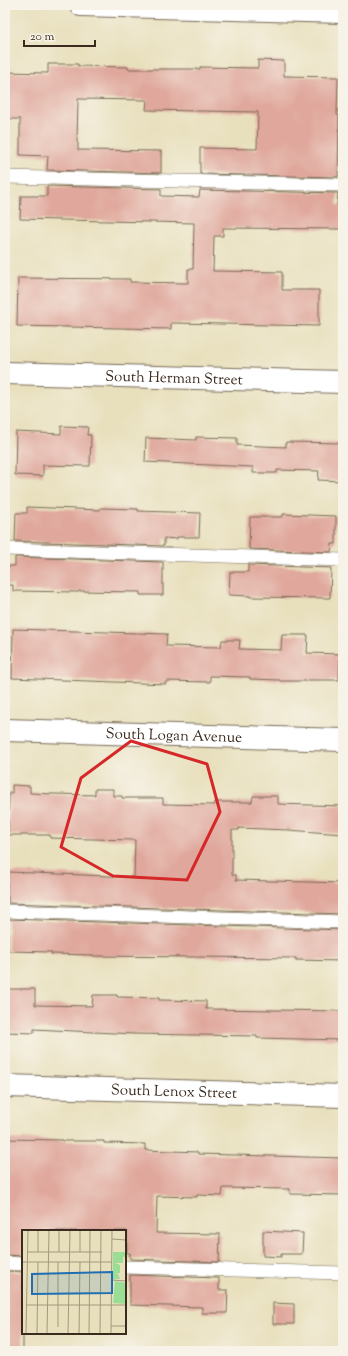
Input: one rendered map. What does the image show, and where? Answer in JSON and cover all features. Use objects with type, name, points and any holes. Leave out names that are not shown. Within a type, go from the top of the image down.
[{"type":"street","points":[[81,5],[343,12]]},
{"type":"street","name":"South Herman Street","points":[[5,373],[343,382]]},
{"type":"street","name":"South Logan Avenue","points":[[5,730],[343,740]]},
{"type":"street","name":"South Lenox Street","points":[[5,1086],[343,1096]]},
{"type":"lane","points":[[5,177],[343,185]]},
{"type":"lane","points":[[5,549],[343,560]]},
{"type":"lane","points":[[5,911],[343,922]]},
{"type":"lane","points":[[5,1263],[22,1264]]},
{"type":"lane","points":[[126,1267],[343,1273]]},
{"type":"highlighted area","points":[[131,741],[207,764],[220,812],[187,880],[113,876],[61,847],[81,778]]},
{"type":"building","points":[[258,60],[284,61],[284,76],[338,77],[338,177],[200,174],[200,148],[257,149],[258,112],[146,110],[147,100],[78,99],[78,150],[161,151],[161,173],[47,170],[48,156],[20,155],[20,119],[5,119],[6,72],[48,73],[48,64],[128,67],[128,69],[200,69],[200,67],[258,68]]},
{"type":"building","points":[[47,186],[161,189],[161,196],[199,197],[200,190],[338,193],[337,205],[343,205],[343,229],[223,228],[223,236],[214,236],[213,271],[282,272],[282,290],[319,290],[319,326],[171,323],[171,329],[17,326],[18,278],[130,279],[130,282],[188,283],[188,269],[193,269],[194,223],[20,219],[21,196],[47,196]]},
{"type":"building","points":[[61,426],[88,427],[87,435],[91,435],[90,466],[43,465],[43,476],[15,475],[16,432],[61,434]]},
{"type":"building","points":[[196,437],[237,438],[237,445],[286,447],[286,442],[343,443],[343,481],[318,480],[319,471],[277,470],[277,473],[253,473],[253,467],[145,462],[146,438],[196,440]]},
{"type":"building","points":[[27,507],[100,510],[100,508],[138,509],[138,511],[200,513],[199,537],[177,537],[177,539],[164,538],[164,546],[15,541],[16,513],[27,513]]},
{"type":"building","points":[[283,514],[336,516],[336,544],[332,544],[331,552],[249,549],[250,517],[283,517]]},
{"type":"building","points":[[15,557],[163,562],[163,595],[140,595],[140,592],[13,591],[13,585],[5,585],[5,566],[15,566]]},
{"type":"building","points":[[248,565],[331,568],[330,598],[250,597],[229,595],[230,572],[248,572]]},
{"type":"building","points":[[13,629],[167,634],[166,646],[221,647],[222,640],[240,640],[239,649],[281,650],[282,635],[308,635],[307,653],[340,654],[339,680],[280,681],[250,679],[250,677],[210,676],[210,682],[166,681],[166,684],[12,678]]},
{"type":"building","points":[[12,785],[30,786],[30,793],[55,794],[95,795],[95,789],[113,789],[113,796],[122,796],[122,798],[163,798],[163,804],[215,805],[215,802],[252,802],[253,796],[278,796],[278,804],[343,806],[343,834],[239,828],[239,830],[232,830],[232,875],[236,875],[236,880],[343,883],[343,914],[8,903],[8,872],[134,877],[135,840],[50,838],[50,835],[8,835],[9,793],[12,793]]},
{"type":"building","points":[[8,919],[343,930],[343,961],[296,960],[296,958],[93,956],[51,954],[51,952],[8,951]]},
{"type":"building","points":[[5,989],[35,989],[35,1005],[92,1006],[93,995],[117,995],[117,997],[159,998],[159,1000],[206,1001],[206,1009],[343,1011],[343,1040],[257,1038],[257,1036],[134,1034],[34,1029],[34,1033],[5,1032]]},
{"type":"building","points":[[5,1139],[104,1141],[104,1143],[145,1144],[145,1150],[198,1152],[198,1154],[343,1158],[343,1195],[290,1194],[290,1189],[223,1188],[222,1196],[157,1196],[156,1233],[220,1234],[219,1262],[130,1259],[130,1253],[127,1253],[126,1230],[22,1230],[22,1256],[5,1255]]},
{"type":"building","points":[[263,1231],[303,1233],[302,1254],[281,1254],[281,1257],[263,1256]]},
{"type":"building","points":[[5,1271],[22,1272],[23,1351],[5,1351]]},
{"type":"building","points":[[130,1275],[219,1278],[219,1290],[228,1290],[227,1313],[202,1313],[202,1307],[130,1305]]},
{"type":"building","points":[[273,1303],[294,1304],[294,1324],[273,1324]]}]
